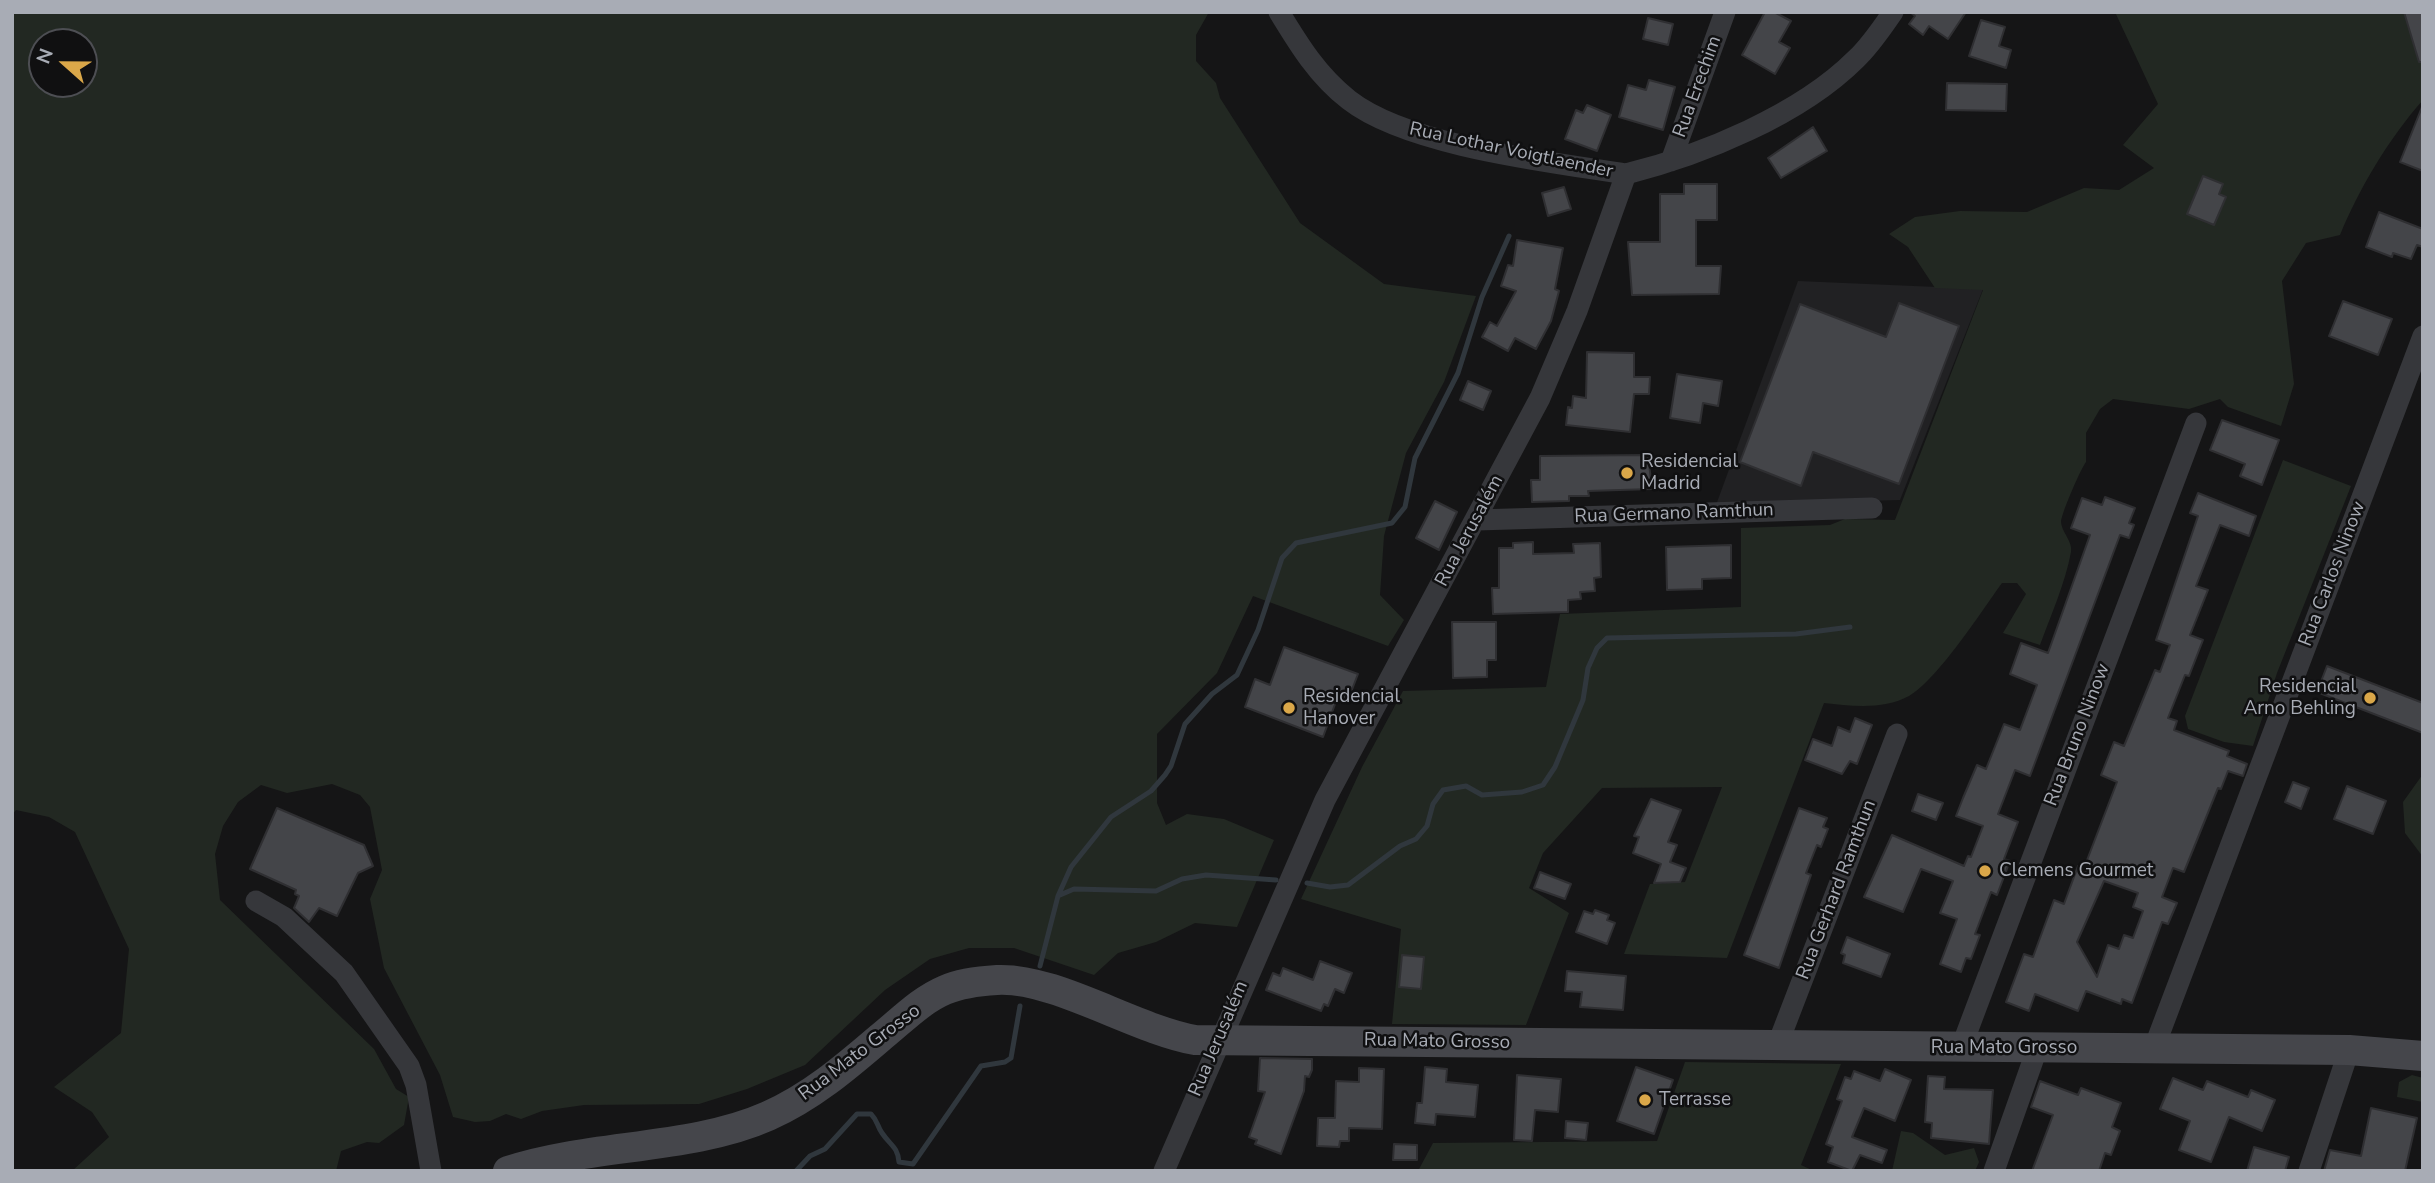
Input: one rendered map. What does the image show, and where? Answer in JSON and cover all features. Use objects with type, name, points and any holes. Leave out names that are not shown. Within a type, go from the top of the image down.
[{"type":"street","name":"Rua Lothar Voigtlaender","points":[[1279,12],[1312,65],[1350,100],[1394,126],[1553,163],[1626,174]]},
{"type":"street","name":"Rua Erechim","points":[[1671,161],[1725,12]]},
{"type":"street","points":[[1626,174],[1671,161],[1767,120],[1798,102],[1857,59],[1893,12]]},
{"type":"street","name":"Rua Jerusalém","points":[[1164,1171],[1218,1040],[1325,800],[1477,520],[1557,359],[1626,174]]},
{"type":"street","name":"Rua Carlos Ninow","points":[[2154,1048],[2423,336]]},
{"type":"street","name":"Rua Bruno Ninow","points":[[1961,1048],[2196,423]]},
{"type":"street","name":"Rua Germano Ramthun","points":[[1477,520],[1872,508]]},
{"type":"street","name":"Rua Gerhard Ramthun","points":[[1777,1045],[1896,734]]},
{"type":"street","points":[[256,901],[284,917],[344,973],[409,1066],[416,1085],[431,1171]]},
{"type":"street","name":"Rua Mato Grosso","points":[[508,1171],[562,1158],[717,1132],[767,1116],[818,1088],[944,990],[973,981],[1001,979],[1042,988],[1176,1036],[1218,1040],[2349,1049],[2423,1056]]},
{"type":"street","points":[[1994,1171],[2037,1048]]},
{"type":"street","points":[[2309,1171],[2349,1049]]},
{"type":"shaded area","points":[[12,12],[1209,12],[1196,35],[1196,61],[1216,83],[1220,98],[1300,223],[1384,284],[1476,296],[1444,382],[1406,453],[1384,536],[1380,595],[1404,620],[1388,646],[1253,596],[1217,673],[1157,734],[1157,803],[1166,825],[1187,814],[1224,819],[1274,840],[1237,927],[1195,923],[1156,942],[1118,953],[1094,975],[1014,948],[969,948],[930,959],[885,990],[805,1065],[747,1089],[699,1104],[584,1105],[542,1111],[521,1119],[506,1114],[490,1121],[475,1122],[453,1117],[440,1075],[384,968],[370,899],[382,870],[370,807],[360,795],[332,784],[287,793],[261,785],[238,802],[223,826],[215,854],[220,900],[374,1049],[396,1089],[409,1097],[404,1125],[379,1143],[367,1142],[341,1151],[336,1171],[72,1171],[109,1137],[92,1112],[54,1087],[121,1033],[129,949],[75,832],[49,817],[16,810],[12,815]]},
{"type":"shaded area","points":[[2115,12],[2423,12],[2423,100],[2376,164],[2340,235],[2306,243],[2282,281],[2294,384],[2281,426],[2228,407],[2220,399],[2189,409],[2113,399],[2100,409],[2086,433],[2086,462],[2062,516],[2062,525],[2071,552],[2040,645],[2003,633],[2026,594],[2017,583],[2002,583],[1946,660],[1909,696],[1878,705],[1824,703],[1727,958],[1624,954],[1650,884],[1685,882],[1722,787],[1602,788],[1543,853],[1529,888],[1569,913],[1526,1025],[1392,1024],[1401,929],[1301,899],[1362,767],[1403,691],[1546,687],[1560,614],[1741,607],[1741,528],[1830,525],[1845,519],[1895,520],[1983,290],[1935,288],[1908,247],[1889,234],[1915,217],[1960,211],[2027,212],[2084,188],[2119,190],[2154,168],[2123,145],[2158,104]]},
{"type":"shaded area","points":[[1798,281],[1983,289],[1900,500],[1716,505]]},
{"type":"shaded area","points":[[2283,460],[2351,486],[2277,673],[2253,746],[2224,742],[2188,729],[2185,716]]},
{"type":"shaded area","points":[[2423,774],[2423,857],[2405,833],[2403,802]]},
{"type":"shaded area","points":[[1685,1062],[1841,1064],[1801,1165],[1814,1171],[1418,1171],[1433,1143],[1657,1141]]},
{"type":"shaded area","points":[[2412,1075],[2423,1078],[2423,1102],[2397,1097],[2399,1082]]},
{"type":"shaded area","points":[[1901,1131],[1913,1133],[1945,1155],[1974,1148],[1979,1162],[1975,1171],[1892,1171]]},
{"type":"building","points":[[1765,12],[1774,12],[1791,21],[1779,42],[1790,48],[1775,74],[1742,55]]},
{"type":"building","points":[[1910,12],[1966,12],[1948,39],[1929,26],[1923,35],[1909,24],[1915,16]]},
{"type":"building","points":[[2404,12],[2423,12],[2423,62],[2419,62]]},
{"type":"building","points":[[1648,18],[1673,24],[1668,45],[1643,39]]},
{"type":"building","points":[[1981,20],[2005,27],[1999,46],[2011,50],[2006,68],[1969,56]]},
{"type":"building","points":[[1649,80],[1675,87],[1663,130],[1619,117],[1628,85],[1646,90]]},
{"type":"building","points":[[1947,83],[2007,84],[2006,111],[1946,110]]},
{"type":"building","points":[[1587,105],[1611,115],[1597,151],[1565,139],[1576,110],[1583,113]]},
{"type":"building","points":[[2423,107],[2423,171],[2400,162]]},
{"type":"building","points":[[1813,127],[1827,151],[1781,178],[1768,158]]},
{"type":"building","points":[[2203,176],[2223,184],[2219,194],[2226,197],[2214,225],[2187,214]]},
{"type":"building","points":[[1684,184],[1717,184],[1717,220],[1696,220],[1696,266],[1721,266],[1719,294],[1632,295],[1628,242],[1660,242],[1660,194],[1684,194]]},
{"type":"building","points":[[1564,187],[1571,209],[1548,216],[1542,193]]},
{"type":"building","points":[[2379,212],[2423,229],[2423,247],[2417,245],[2411,259],[2393,253],[2392,257],[2366,247]]},
{"type":"building","points":[[1517,240],[1563,248],[1555,289],[1559,291],[1551,321],[1536,349],[1515,338],[1508,351],[1482,337],[1490,322],[1497,326],[1516,291],[1501,286],[1508,265],[1513,266]]},
{"type":"building","points":[[2343,301],[2392,319],[2378,355],[2329,336]]},
{"type":"building","points":[[1899,303],[1959,326],[1899,484],[1813,452],[1801,486],[1740,462],[1800,304],[1886,337]]},
{"type":"building","points":[[1587,352],[1634,353],[1634,377],[1650,377],[1649,394],[1634,394],[1630,432],[1566,425],[1568,407],[1572,408],[1573,396],[1586,398]]},
{"type":"building","points":[[1677,374],[1722,381],[1718,406],[1703,403],[1700,423],[1670,418]]},
{"type":"building","points":[[1468,381],[1491,391],[1483,410],[1460,400]]},
{"type":"building","points":[[2222,420],[2279,440],[2262,485],[2240,476],[2245,464],[2210,450]]},
{"type":"building","points":[[1648,455],[1652,489],[1588,491],[1589,496],[1569,496],[1569,501],[1532,502],[1531,480],[1540,480],[1540,456]]},
{"type":"building","points":[[2198,493],[2256,516],[2249,536],[2220,525],[2196,586],[2208,590],[2190,635],[2203,640],[2168,718],[2177,721],[2174,730],[2229,751],[2227,756],[2247,764],[2243,776],[2228,771],[2221,789],[2218,788],[2184,872],[2173,868],[2162,897],[2177,903],[2168,924],[2162,922],[2132,1003],[2122,999],[2121,1004],[2086,991],[2078,1011],[2035,994],[2029,1011],[2006,1002],[2024,954],[2033,957],[2054,900],[2064,904],[2078,866],[2084,868],[2117,782],[2101,775],[2114,742],[2124,746],[2155,670],[2160,672],[2170,645],[2156,640],[2198,516],[2190,513]],"holes":[[[2104,881],[2138,893],[2133,907],[2143,911],[2133,938],[2124,935],[2119,949],[2108,945],[2097,977],[2077,942]]]},
{"type":"building","points":[[2105,497],[2135,508],[2129,523],[2134,525],[2129,538],[2120,535],[2030,776],[2015,770],[1998,814],[2018,822],[2004,859],[2010,861],[1997,895],[1991,892],[1975,934],[1980,935],[1971,959],[1966,958],[1961,972],[1940,964],[1957,919],[1940,913],[1953,881],[1921,869],[1903,912],[1864,897],[1892,835],[1964,866],[1968,856],[1971,857],[1983,826],[1956,816],[1977,765],[1986,769],[2004,724],[2020,730],[2037,685],[2010,674],[2021,643],[2048,653],[2090,535],[2071,528],[2082,498],[2102,505]]},
{"type":"building","points":[[1435,501],[1457,512],[1439,550],[1416,538]]},
{"type":"building","points":[[1533,542],[1533,554],[1574,553],[1573,544],[1600,543],[1601,577],[1594,578],[1595,591],[1580,592],[1581,599],[1568,600],[1568,612],[1493,614],[1492,588],[1499,588],[1499,548],[1513,548],[1513,543]]},
{"type":"building","points":[[1731,545],[1731,578],[1702,579],[1702,589],[1667,590],[1666,547]]},
{"type":"building","points":[[1452,622],[1496,622],[1496,660],[1487,660],[1487,677],[1453,678]]},
{"type":"building","points":[[1284,647],[1358,674],[1348,700],[1338,696],[1323,737],[1245,707],[1255,679],[1270,685]]},
{"type":"building","name":"Residencial Arno Behling","points":[[2327,666],[2423,703],[2423,733],[2317,692]]},
{"type":"building","points":[[1855,718],[1872,725],[1857,764],[1850,761],[1842,774],[1805,760],[1813,739],[1832,746],[1838,727],[1850,732]]},
{"type":"building","points":[[2293,782],[2309,788],[2301,809],[2285,802]]},
{"type":"building","points":[[2347,786],[2386,801],[2373,834],[2334,819]]},
{"type":"building","points":[[1918,794],[1943,803],[1936,820],[1912,811]]},
{"type":"building","points":[[1651,799],[1681,810],[1668,842],[1677,845],[1670,862],[1686,868],[1680,882],[1654,883],[1661,864],[1633,853],[1639,837],[1634,836]]},
{"type":"building","points":[[277,808],[364,845],[373,866],[358,873],[337,916],[319,908],[309,922],[294,908],[299,896],[295,894],[296,890],[250,869]]},
{"type":"building","points":[[1799,808],[1827,818],[1823,827],[1828,829],[1821,847],[1817,845],[1806,873],[1811,875],[1779,968],[1744,955]]},
{"type":"building","points":[[1540,872],[1571,884],[1565,899],[1534,888]]},
{"type":"building","points":[[1595,910],[1609,915],[1607,920],[1615,923],[1607,944],[1576,932],[1584,911],[1593,914]]},
{"type":"building","points":[[1847,937],[1890,954],[1881,977],[1843,963],[1845,955],[1841,953]]},
{"type":"building","points":[[1402,955],[1424,957],[1421,989],[1399,987]]},
{"type":"building","points":[[1320,961],[1352,973],[1344,993],[1335,989],[1328,1006],[1324,1004],[1321,1011],[1266,990],[1273,973],[1280,976],[1283,968],[1313,980]]},
{"type":"building","points":[[1567,971],[1626,976],[1623,1010],[1580,1007],[1582,992],[1565,991]]},
{"type":"building","points":[[1260,1058],[1312,1059],[1312,1070],[1309,1077],[1305,1076],[1304,1091],[1281,1154],[1255,1144],[1257,1140],[1249,1137],[1265,1092],[1258,1091]]},
{"type":"building","points":[[1425,1067],[1447,1069],[1446,1082],[1478,1085],[1475,1117],[1436,1114],[1435,1125],[1415,1123],[1417,1103],[1422,1103]]},
{"type":"building","name":"Terrasse","points":[[1636,1067],[1673,1080],[1654,1134],[1617,1121]]},
{"type":"building","points":[[1359,1068],[1384,1069],[1382,1129],[1349,1128],[1349,1141],[1340,1141],[1339,1147],[1317,1146],[1318,1118],[1335,1118],[1336,1081],[1359,1082]]},
{"type":"building","points":[[1885,1069],[1911,1080],[1895,1121],[1864,1108],[1852,1137],[1887,1150],[1882,1163],[1860,1155],[1852,1171],[1828,1162],[1833,1147],[1826,1144],[1842,1101],[1837,1099],[1845,1077],[1851,1079],[1854,1071],[1880,1081]]},
{"type":"building","points":[[1517,1075],[1561,1079],[1558,1112],[1535,1110],[1532,1141],[1514,1140]]},
{"type":"building","points":[[1928,1076],[1945,1077],[1944,1089],[1993,1090],[1989,1144],[1931,1138],[1932,1123],[1925,1122]]},
{"type":"building","points":[[2173,1078],[2203,1090],[2207,1081],[2248,1097],[2251,1090],[2275,1100],[2262,1131],[2229,1117],[2211,1162],[2179,1150],[2190,1121],[2160,1109]]},
{"type":"building","points":[[2040,1081],[2078,1095],[2081,1088],[2121,1103],[2112,1127],[2120,1131],[2111,1155],[2105,1153],[2099,1171],[2032,1171],[2053,1115],[2031,1107]]},
{"type":"building","points":[[2371,1108],[2417,1118],[2405,1171],[2324,1171],[2330,1150],[2361,1156]]},
{"type":"building","points":[[1566,1121],[1588,1123],[1586,1140],[1565,1138]]},
{"type":"building","points":[[1394,1144],[1417,1145],[1417,1160],[1393,1160]]},
{"type":"building","points":[[2254,1147],[2289,1157],[2285,1171],[2247,1171]]},
{"type":"waterway","points":[[1040,966],[1058,896],[1071,867],[1111,817],[1151,791],[1165,775],[1171,766],[1185,724],[1212,694],[1237,675],[1258,630],[1282,558],[1296,543],[1392,523],[1405,507],[1415,458],[1458,373],[1482,297],[1509,236]]},
{"type":"waterway","points":[[1307,883],[1330,887],[1348,885],[1400,846],[1416,839],[1427,826],[1433,804],[1443,790],[1466,786],[1482,795],[1522,792],[1543,785],[1555,767],[1583,700],[1588,668],[1597,648],[1607,638],[1796,634],[1850,627]]},
{"type":"waterway","points":[[1060,895],[1074,889],[1156,891],[1182,879],[1206,875],[1276,880]]},
{"type":"waterway","points":[[796,1171],[810,1156],[825,1149],[857,1114],[871,1114],[895,1149],[899,1162],[913,1164],[981,1066],[1005,1062],[1011,1058],[1020,1006]]},
{"type":"place","name":"Residencial Madrid","points":[[1627,473]]},
{"type":"place","name":"Residencial Arno Behling","points":[[2370,698]]},
{"type":"place","name":"Residencial Hanover","points":[[1289,708]]},
{"type":"place","name":"Clemens Gourmet","points":[[1985,871]]},
{"type":"place","name":"Terrasse","points":[[1645,1100]]}]
